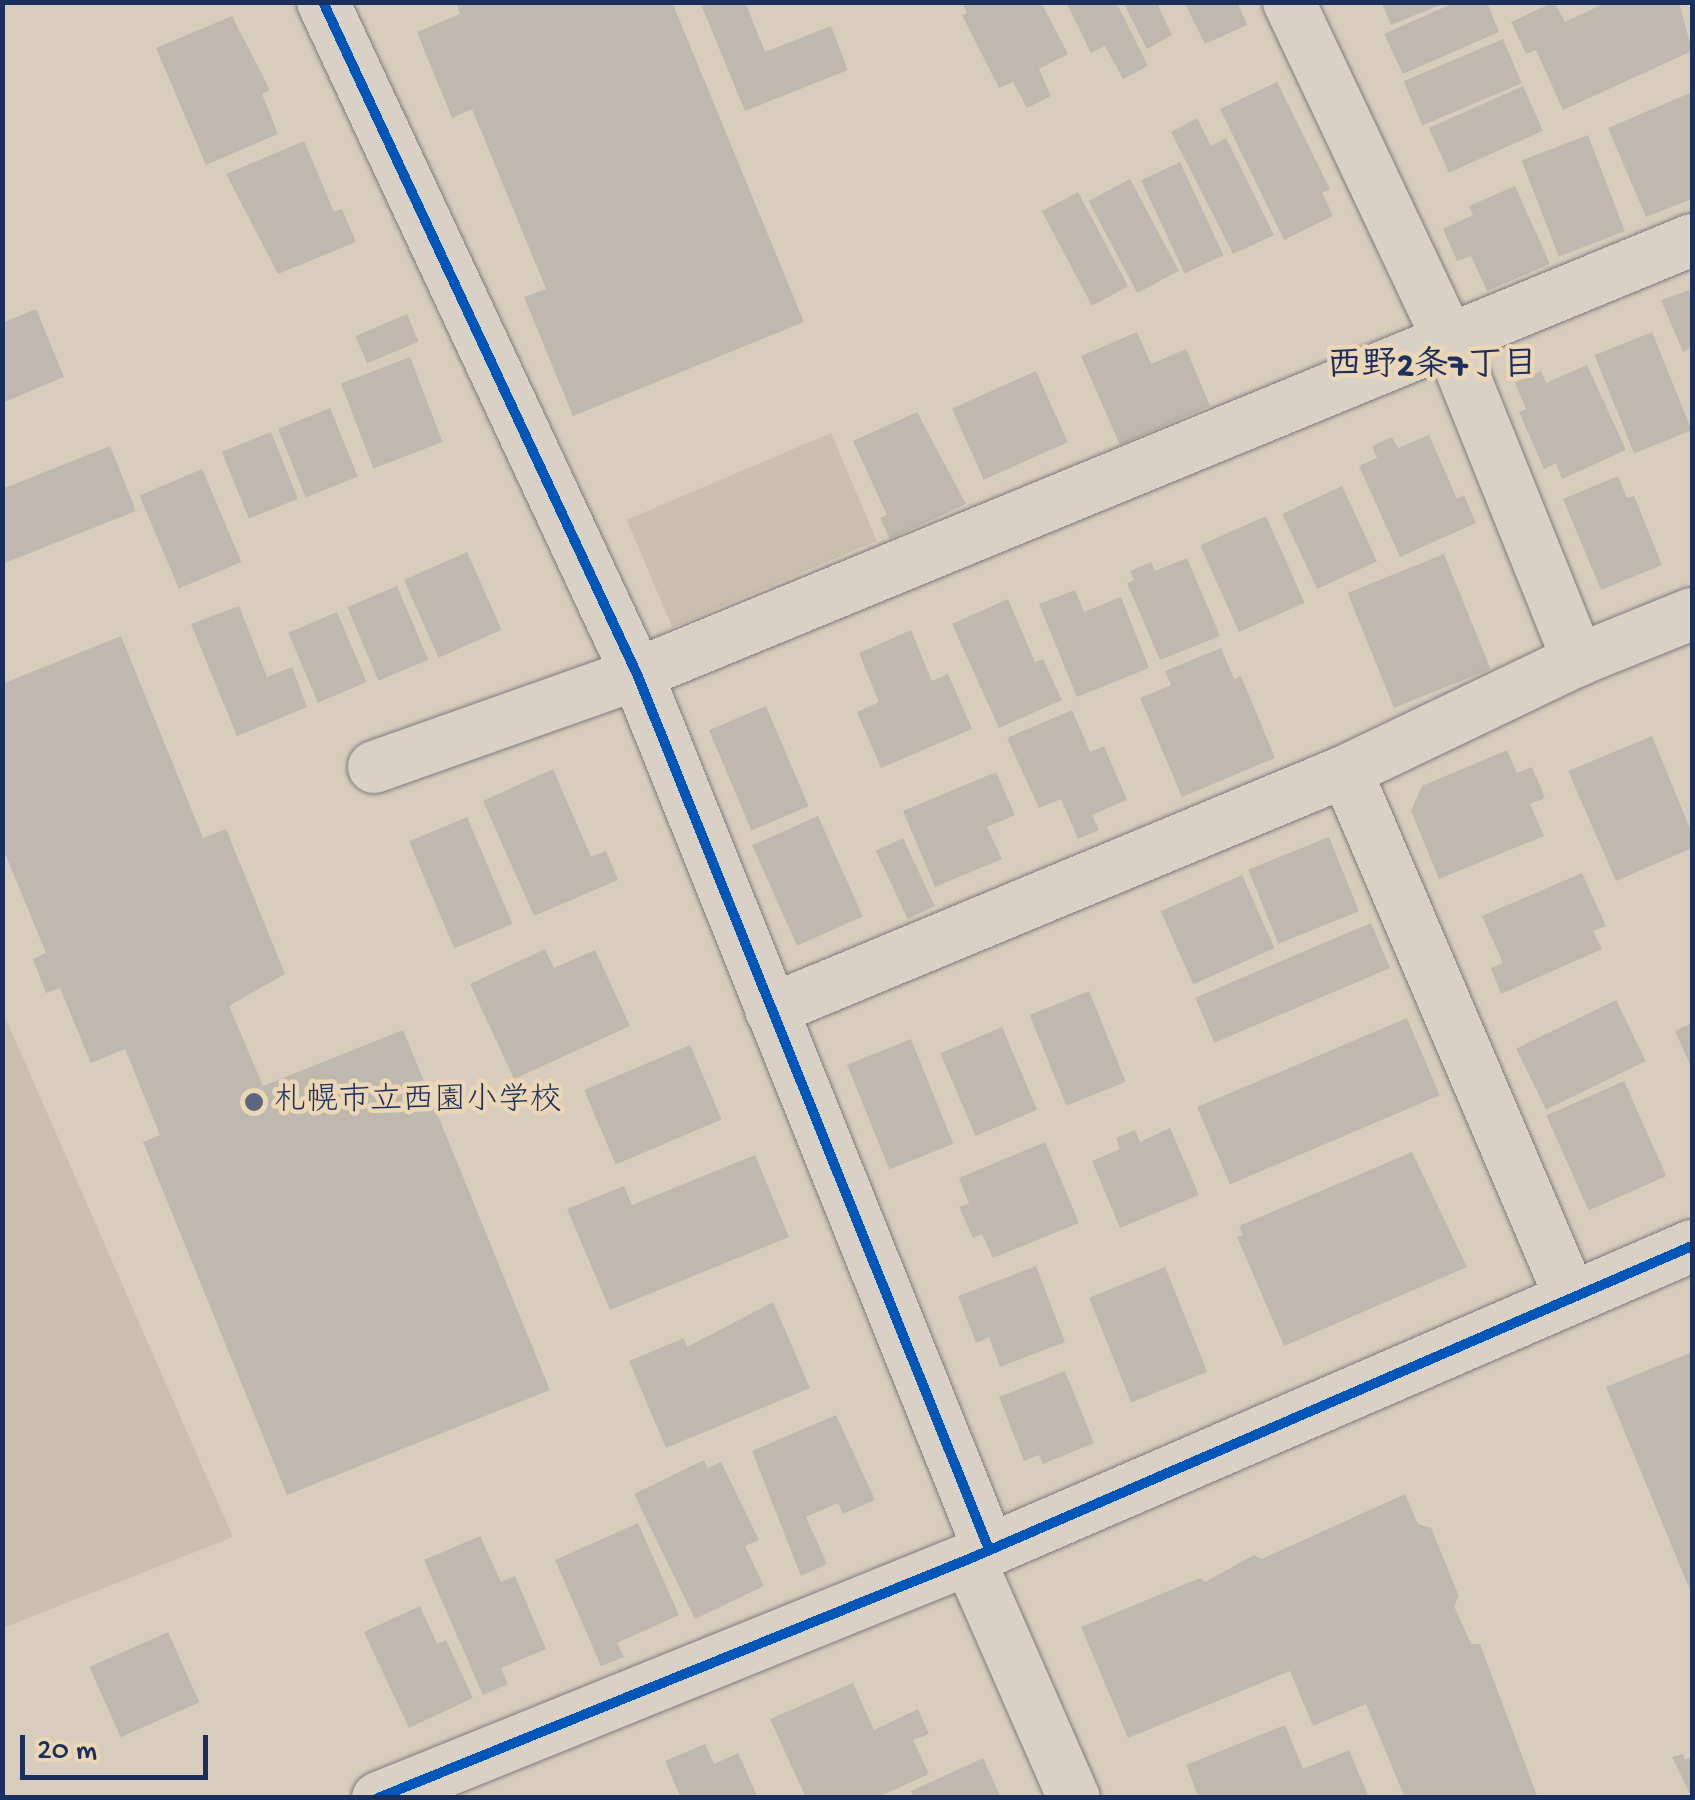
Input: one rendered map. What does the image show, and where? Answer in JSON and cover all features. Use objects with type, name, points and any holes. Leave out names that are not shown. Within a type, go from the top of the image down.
[{"type":"street","points":[[323,2],[638,674],[1074,1798]]},
{"type":"street","points":[[1290,2],[1451,344],[1578,660]]},
{"type":"street","points":[[374,766],[638,674],[1451,344],[1692,240]]},
{"type":"street","points":[[771,1010],[1346,771],[1578,660],[1692,614]]},
{"type":"street","points":[[1346,771],[1570,1296]]},
{"type":"street","points":[[378,1798],[979,1554],[1692,1246]]},
{"type":"shaded area","points":[[831,433],[877,541],[672,627],[627,520]]},
{"type":"shaded area","points":[[2,1010],[233,1537],[3,1628],[2,1628]]},
{"type":"building","points":[[456,2],[672,2],[804,322],[573,416],[524,297],[546,289],[472,109],[452,118],[417,32],[460,14]]},
{"type":"building","points":[[700,2],[745,2],[765,52],[831,26],[848,70],[745,111]]},
{"type":"building","points":[[962,2],[1041,2],[1068,54],[1039,69],[1051,96],[1027,108],[1013,82],[999,88],[962,15],[967,13]]},
{"type":"building","points":[[1066,2],[1116,2],[1148,66],[1123,79],[1105,46],[1091,53]]},
{"type":"building","points":[[1123,2],[1166,2],[1158,6],[1172,35],[1147,49]]},
{"type":"building","points":[[1184,2],[1237,2],[1247,25],[1205,44]]},
{"type":"building","points":[[1381,2],[1445,2],[1445,3],[1391,25]]},
{"type":"building","points":[[1456,2],[1487,2],[1499,32],[1403,74],[1384,34]]},
{"type":"building","points":[[1554,2],[1565,22],[1607,2],[1679,2],[1692,51],[1563,110],[1536,50],[1526,54],[1511,22]]},
{"type":"building","points":[[232,16],[270,90],[262,94],[278,134],[206,165],[156,48]]},
{"type":"building","points":[[1503,39],[1522,83],[1422,125],[1404,81]]},
{"type":"building","points":[[1277,82],[1330,189],[1322,193],[1333,216],[1284,240],[1220,109]]},
{"type":"building","points":[[1523,86],[1543,131],[1449,173],[1429,128]]},
{"type":"building","points":[[1692,92],[1692,199],[1646,217],[1608,128]]},
{"type":"building","points":[[1197,118],[1211,146],[1226,138],[1274,235],[1233,254],[1171,132]]},
{"type":"building","points":[[1588,135],[1625,231],[1559,257],[1522,160]]},
{"type":"building","points":[[304,141],[334,212],[342,209],[356,242],[278,274],[226,174]]},
{"type":"building","points":[[1180,162],[1224,255],[1185,274],[1141,180]]},
{"type":"building","points":[[1130,179],[1179,271],[1137,293],[1089,201]]},
{"type":"building","points":[[1515,186],[1550,264],[1487,291],[1471,256],[1457,261],[1443,229],[1473,215],[1469,206]]},
{"type":"building","points":[[1078,192],[1128,286],[1092,306],[1042,211]]},
{"type":"building","points":[[1689,290],[1692,355],[1690,348],[1683,352],[1661,300]]},
{"type":"building","points":[[36,309],[64,377],[2,403],[2,323]]},
{"type":"building","points":[[407,314],[419,342],[367,363],[355,336]]},
{"type":"building","points":[[1137,332],[1151,364],[1186,349],[1210,406],[1120,445],[1081,356]]},
{"type":"building","points":[[1652,332],[1692,430],[1634,454],[1595,355]]},
{"type":"building","points":[[410,357],[443,442],[374,468],[341,384]]},
{"type":"building","points":[[1587,365],[1626,450],[1562,479],[1556,463],[1544,469],[1519,412],[1526,409],[1515,383],[1541,371],[1546,383]]},
{"type":"building","points":[[1036,371],[1068,442],[984,480],[952,408]]},
{"type":"building","points":[[330,408],[358,477],[306,498],[278,429]]},
{"type":"building","points":[[917,412],[966,504],[890,539],[880,518],[887,515],[853,441]]},
{"type":"building","points":[[271,432],[298,499],[249,519],[222,452]]},
{"type":"building","points":[[1429,435],[1457,499],[1464,495],[1476,523],[1400,557],[1359,466],[1377,458],[1372,446],[1392,437],[1398,448]]},
{"type":"building","points":[[110,446],[136,511],[2,564],[2,489]]},
{"type":"building","points":[[202,469],[241,562],[179,589],[139,496]]},
{"type":"building","points":[[1618,476],[1627,498],[1634,496],[1662,565],[1601,590],[1563,499]]},
{"type":"building","points":[[1342,486],[1377,561],[1317,589],[1282,514]]},
{"type":"building","points":[[1266,516],[1305,603],[1239,632],[1200,545]]},
{"type":"building","points":[[467,552],[502,630],[439,658],[404,580]]},
{"type":"building","points":[[1444,554],[1490,669],[1394,708],[1348,593]]},
{"type":"building","points":[[1187,558],[1220,636],[1160,660],[1127,583],[1134,580],[1130,571],[1151,562],[1155,571]]},
{"type":"building","points":[[397,586],[428,660],[379,681],[347,607]]},
{"type":"building","points":[[1075,590],[1084,612],[1121,597],[1149,668],[1077,697],[1039,604]]},
{"type":"building","points":[[1008,599],[1035,662],[1043,659],[1062,700],[999,728],[952,624]]},
{"type":"building","points":[[239,606],[267,677],[292,667],[307,707],[237,736],[191,624]]},
{"type":"building","points":[[337,612],[367,682],[318,703],[288,633]]},
{"type":"building","points":[[911,630],[932,681],[948,674],[972,729],[881,768],[857,712],[879,702],[859,653]]},
{"type":"building","points":[[121,636],[203,838],[226,829],[285,974],[229,1006],[263,1086],[403,1030],[550,1390],[287,1495],[143,1142],[160,1135],[125,1049],[91,1063],[60,988],[46,993],[33,959],[46,953],[2,846],[2,684]]},
{"type":"building","points":[[1221,648],[1234,679],[1241,676],[1275,758],[1182,797],[1140,698],[1171,685],[1165,671]]},
{"type":"building","points":[[766,706],[809,806],[752,831],[709,730]]},
{"type":"building","points":[[1072,710],[1090,752],[1104,746],[1127,800],[1092,815],[1099,830],[1078,839],[1061,799],[1039,808],[1007,738]]},
{"type":"building","points":[[1652,736],[1692,833],[1692,848],[1616,881],[1568,771]]},
{"type":"building","points":[[1507,750],[1517,773],[1532,767],[1545,798],[1530,804],[1544,836],[1439,879],[1411,811],[1422,786]]},
{"type":"building","points":[[553,769],[591,857],[606,851],[618,880],[534,916],[483,801]]},
{"type":"building","points":[[996,772],[1015,815],[987,827],[1002,859],[935,887],[903,811]]},
{"type":"building","points":[[818,816],[863,916],[797,946],[752,845]]},
{"type":"building","points":[[467,817],[512,924],[454,948],[409,842]]},
{"type":"building","points":[[1329,837],[1359,911],[1278,944],[1248,870]]},
{"type":"building","points":[[903,838],[935,906],[908,919],[876,851]]},
{"type":"building","points":[[1582,873],[1606,926],[1593,931],[1602,949],[1501,994],[1491,968],[1503,963],[1482,916]]},
{"type":"building","points":[[1242,875],[1275,948],[1193,984],[1161,911]]},
{"type":"building","points":[[1371,923],[1390,968],[1214,1043],[1195,998]]},
{"type":"building","points":[[545,949],[554,968],[595,950],[630,1026],[514,1079],[470,984]]},
{"type":"building","points":[[1089,991],[1126,1082],[1066,1106],[1030,1015]]},
{"type":"building","points":[[1616,1000],[1646,1061],[1546,1110],[1516,1049]]},
{"type":"building","points":[[1407,1018],[1440,1095],[1230,1184],[1197,1107]]},
{"type":"building","points":[[1692,1023],[1692,1069],[1675,1031]]},
{"type":"building","points":[[1002,1027],[1037,1110],[975,1136],[940,1053]]},
{"type":"building","points":[[911,1039],[953,1144],[889,1170],[847,1065]]},
{"type":"building","points":[[690,1045],[722,1120],[616,1164],[584,1090]]},
{"type":"building","points":[[1624,1081],[1666,1176],[1589,1211],[1546,1116]]},
{"type":"building","points":[[1170,1128],[1199,1195],[1120,1228],[1092,1161],[1120,1149],[1116,1138],[1135,1130],[1140,1142]]},
{"type":"building","points":[[1045,1142],[1079,1223],[993,1258],[982,1234],[973,1238],[959,1207],[969,1203],[959,1178]]},
{"type":"building","points":[[1412,1152],[1467,1267],[1284,1346],[1237,1237],[1243,1235],[1239,1226]]},
{"type":"building","points":[[755,1155],[789,1237],[610,1310],[567,1209],[624,1186],[632,1205]]},
{"type":"building","points":[[1036,1266],[1065,1342],[1000,1367],[989,1337],[976,1343],[958,1296]]},
{"type":"building","points":[[1165,1267],[1207,1372],[1131,1402],[1089,1298]]},
{"type":"building","points":[[773,1302],[810,1388],[666,1448],[629,1361],[684,1338],[687,1347]]},
{"type":"building","points":[[1692,1352],[1692,1595],[1606,1387]]},
{"type":"building","points":[[1065,1371],[1094,1443],[1043,1464],[1039,1455],[1024,1461],[999,1397]]},
{"type":"building","points":[[836,1415],[875,1500],[843,1514],[838,1503],[806,1517],[827,1564],[801,1576],[752,1451]]},
{"type":"building","points":[[704,1460],[708,1468],[721,1462],[759,1540],[745,1546],[764,1586],[695,1619],[634,1494]]},
{"type":"building","points":[[1405,1494],[1418,1524],[1431,1528],[1459,1596],[1454,1606],[1471,1644],[1480,1644],[1538,1798],[1405,1798],[1366,1704],[1313,1726],[1290,1671],[1128,1738],[1081,1627],[1200,1578],[1205,1582],[1254,1555],[1262,1559]]},
{"type":"building","points":[[638,1523],[679,1615],[617,1643],[624,1657],[601,1666],[555,1560]]},
{"type":"building","points":[[480,1536],[501,1582],[515,1576],[546,1649],[501,1668],[508,1684],[483,1695],[424,1560]]},
{"type":"building","points":[[420,1606],[437,1644],[446,1640],[473,1698],[409,1728],[364,1632]]},
{"type":"building","points":[[168,1632],[199,1702],[121,1737],[89,1667]]},
{"type":"building","points":[[853,1683],[874,1730],[918,1709],[929,1734],[913,1740],[929,1774],[876,1798],[806,1798],[770,1719]]},
{"type":"building","points":[[1285,1725],[1303,1769],[1349,1750],[1369,1798],[1199,1798],[1186,1765]]},
{"type":"building","points":[[705,1744],[714,1764],[738,1753],[758,1798],[681,1798],[665,1761]]},
{"type":"building","points":[[1683,1754],[1685,1760],[1692,1756],[1692,1798],[1672,1757]]},
{"type":"building","points":[[983,1758],[1001,1798],[914,1798],[911,1791]]},
{"type":"cycle path","points":[[323,2],[637,674],[989,1549]]},
{"type":"cycle path","points":[[378,1798],[969,1559],[1692,1246]]},
{"type":"place","name":"札幌市立西園小学校","points":[[254,1102]]},
{"type":"district","name":"西野2条7丁目","points":[[1432,368]]}]
